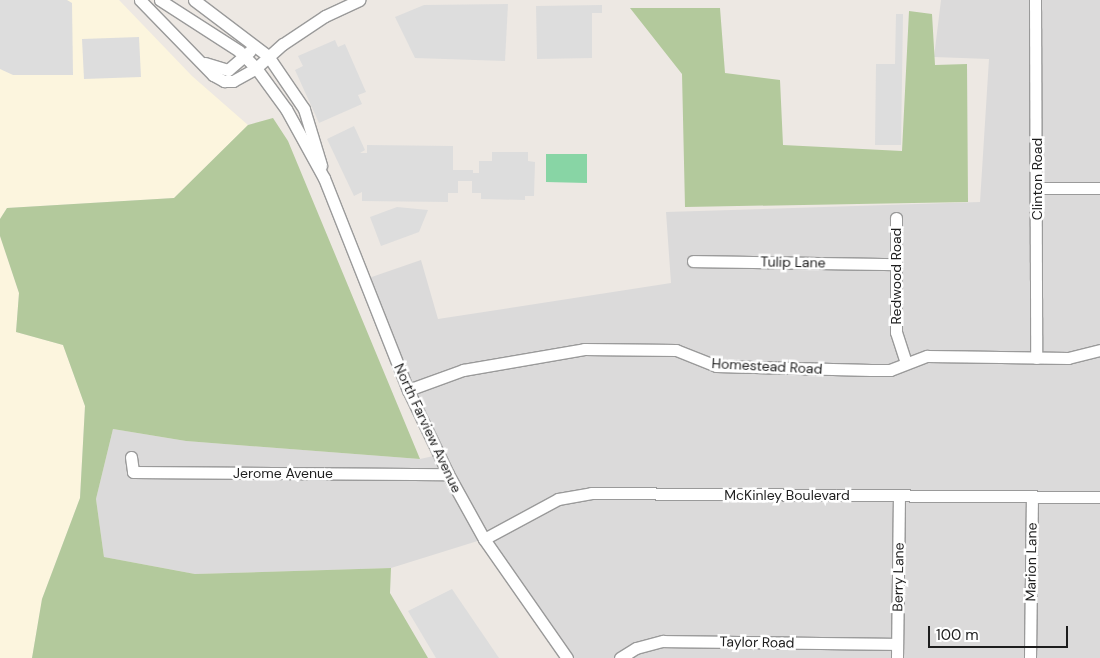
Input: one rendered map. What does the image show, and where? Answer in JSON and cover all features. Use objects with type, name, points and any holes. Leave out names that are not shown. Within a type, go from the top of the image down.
[{"type":"street","points":[[140,0],[213,75],[224,81],[233,81],[256,68],[268,56],[325,16],[359,0]]},
{"type":"street","name":"North Farview Avenue","points":[[160,0],[220,35],[246,56],[286,109],[324,178],[408,390],[448,474],[484,538],[567,658]]},
{"type":"street","name":"North Farview Avenue","points":[[194,0],[268,56],[304,110],[315,139],[324,178]]},
{"type":"street","name":"Clinton Road","points":[[1036,0],[1036,358]]},
{"type":"street","points":[[201,61],[216,69],[228,70],[246,56],[255,45]]},
{"type":"street","points":[[1037,188],[1100,188]]},
{"type":"street","name":"Redwood Road","points":[[896,218],[894,264],[896,332],[906,362]]},
{"type":"street","name":"Tulip Lane","points":[[693,261],[894,264]]},
{"type":"street","name":"Homestead Road","points":[[408,390],[462,370],[584,349],[676,350],[716,366],[890,370],[906,362],[939,356],[1068,358],[1100,350]]},
{"type":"street","name":"Jerome Avenue","points":[[131,457],[134,472],[448,474]]},
{"type":"street","name":"McKinley Boulevard","points":[[484,538],[558,499],[591,493],[1100,498]]},
{"type":"street","name":"Berry Lane","points":[[897,658],[899,496]]},
{"type":"street","name":"Marion Lane","points":[[1030,658],[1032,497]]},
{"type":"street","name":"Taylor Road","points":[[620,658],[636,648],[663,641],[897,644]]},
{"type":"shaded area","points":[[0,0],[119,0],[192,76],[248,125],[174,198],[7,208],[0,219]]},
{"type":"shaded area","points":[[0,0],[67,0],[72,3],[73,75],[13,75],[0,69]]},
{"type":"shaded area","points":[[941,0],[1100,0],[1100,658],[565,658],[484,539],[391,568],[195,574],[104,557],[96,499],[113,429],[186,441],[420,459],[438,455],[363,280],[421,260],[438,319],[671,283],[666,212],[980,202],[989,59],[934,57]]},
{"type":"shaded area","points":[[508,4],[505,61],[415,58],[395,17],[424,5]]},
{"type":"shaded area","points":[[602,5],[602,13],[592,13],[592,58],[537,59],[536,6]]},
{"type":"shaded area","points":[[896,14],[903,14],[901,145],[875,145],[876,64],[895,64]]},
{"type":"shaded area","points":[[139,37],[141,77],[84,79],[82,39]]},
{"type":"shaded area","points":[[335,40],[338,47],[345,44],[366,92],[358,95],[362,104],[319,123],[295,70],[303,66],[298,56]]},
{"type":"shaded area","points":[[354,126],[365,150],[360,153],[367,153],[367,145],[453,146],[453,170],[473,170],[473,173],[479,173],[479,161],[492,161],[492,152],[528,152],[528,161],[535,162],[534,196],[525,196],[525,200],[481,199],[481,193],[472,193],[472,181],[458,181],[458,193],[448,193],[448,202],[362,201],[362,192],[354,196],[327,139]]},
{"type":"shaded area","points":[[397,207],[428,210],[419,232],[381,246],[370,217]]},
{"type":"shaded area","points":[[0,236],[19,293],[16,332],[63,345],[85,406],[80,498],[42,599],[32,658],[0,658]]},
{"type":"shaded area","points":[[452,589],[499,658],[436,658],[408,611]]},
{"type":"green space","points":[[630,8],[720,8],[725,73],[780,80],[783,145],[902,151],[909,11],[932,14],[935,65],[967,64],[968,202],[685,207],[682,74]]},
{"type":"green space","points":[[273,118],[288,141],[420,459],[186,441],[113,429],[96,499],[104,557],[195,574],[391,568],[390,593],[428,658],[32,658],[42,599],[80,498],[85,406],[63,345],[16,332],[19,293],[0,236],[0,219],[7,208],[174,198],[248,125]]},
{"type":"green space","points":[[546,154],[587,154],[587,183],[546,182]]}]
